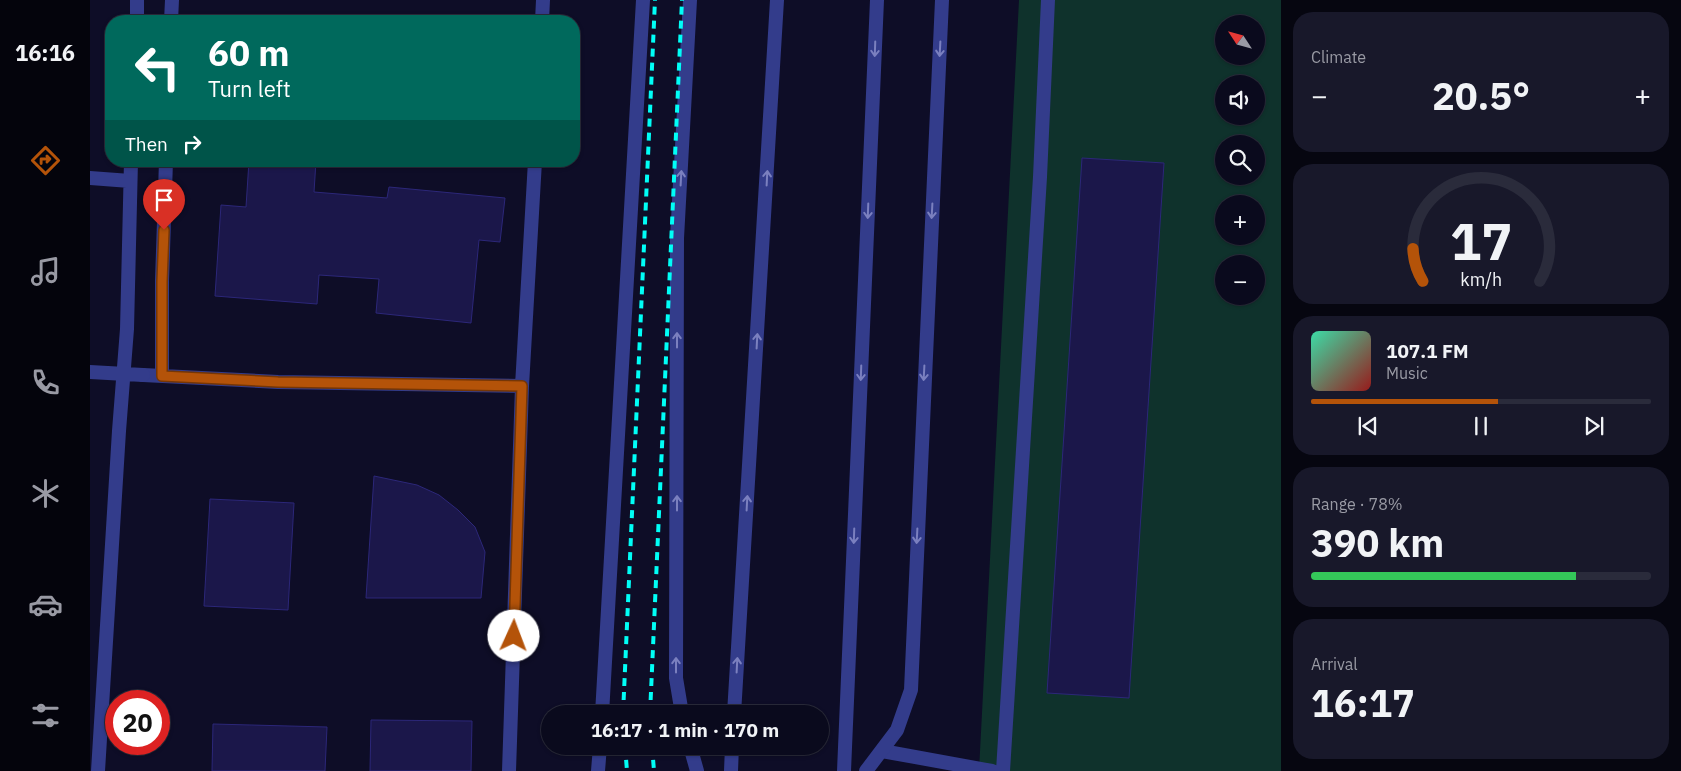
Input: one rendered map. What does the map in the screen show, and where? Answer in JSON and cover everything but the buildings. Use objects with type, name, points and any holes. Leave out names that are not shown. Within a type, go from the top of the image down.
[{"type":"street","points":[[137,0],[137,15]]},
{"type":"street","points":[[171,15],[172,0]]},
{"type":"street","points":[[542,15],[543,0]]},
{"type":"street","points":[[603,705],[643,0]]},
{"type":"street","points":[[680,705],[676,678],[677,238],[690,0]]},
{"type":"street","points":[[735,705],[777,0]]},
{"type":"street","points":[[844,771],[877,0]]},
{"type":"street","points":[[866,771],[897,730],[911,690],[942,0]]},
{"type":"street","points":[[1003,771],[1040,177],[1048,0]]},
{"type":"street","points":[[98,771],[129,287],[131,167]]},
{"type":"street","points":[[162,376],[162,282],[166,167]]},
{"type":"street","points":[[509,771],[522,386],[535,167]]},
{"type":"street","points":[[90,178],[130,181]]},
{"type":"street","points":[[90,372],[278,382],[522,386]]},
{"type":"street","points":[[882,751],[992,771]]},
{"type":"street","points":[[598,771],[599,755]]},
{"type":"street","points":[[693,755],[697,771]]},
{"type":"street","points":[[731,771],[732,755]]},
{"type":"green space","points":[[1019,0],[1281,0],[1281,771],[979,771]]},
{"type":"railway","points":[[623,705],[655,0]]},
{"type":"railway","points":[[650,705],[682,0]]},
{"type":"railway","points":[[626,755],[627,771]]},
{"type":"railway","points":[[653,755],[654,771]]},
{"type":"route","points":[[164,230],[162,376],[278,382],[522,386],[514,636]]}]
